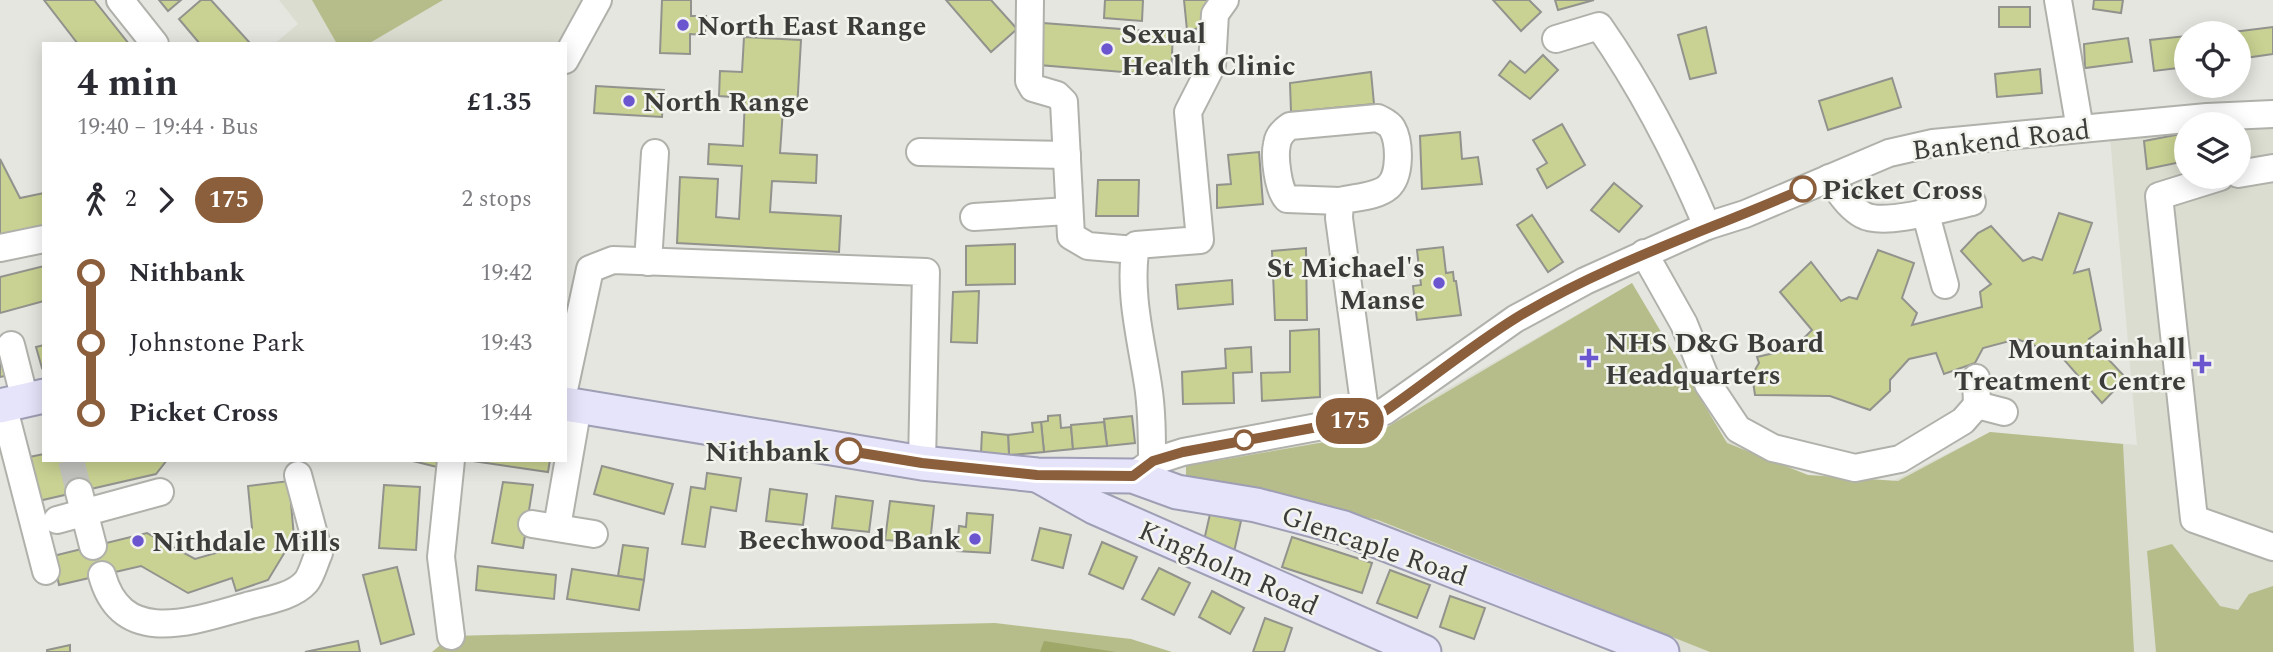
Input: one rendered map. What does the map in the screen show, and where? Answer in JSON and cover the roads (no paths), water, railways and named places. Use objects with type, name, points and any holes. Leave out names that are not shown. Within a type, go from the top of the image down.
[{"type":"main road","points":[[570,398],[922,463],[1037,475]]},
{"type":"main road","name":"Glencaple Road","points":[[1037,475],[1143,469],[1177,492],[1256,505],[1344,528],[1662,652]]},
{"type":"main road","name":"Kingholm Road","points":[[1037,475],[1105,512],[1424,652]]},
{"type":"street","points":[[120,0],[153,42]]},
{"type":"street","points":[[567,56],[598,0]]},
{"type":"street","points":[[1030,0],[1029,81],[1033,88],[1058,95],[1065,102],[1069,231],[1075,240],[1088,246],[1135,250]]},
{"type":"street","points":[[1143,469],[1149,387],[1137,323],[1133,262],[1135,250],[1136,245],[1200,240],[1188,112],[1213,60],[1215,14],[1225,0]]},
{"type":"street","points":[[2059,0],[2080,129]]},
{"type":"street","points":[[1556,39],[1599,26],[1633,75],[1673,147],[1707,226]]},
{"type":"street","name":"Bankend Road","points":[[1143,469],[1183,452],[1366,418],[1385,411],[1515,319],[1644,253],[1889,153],[1933,143],[2273,114]]},
{"type":"street","points":[[1378,118],[1394,132],[1398,170],[1395,178],[1381,191],[1339,209],[1292,201],[1283,195],[1276,147],[1279,138],[1290,126],[1378,118]]},
{"type":"street","points":[[920,152],[1067,155]]},
{"type":"street","points":[[648,261],[655,153]]},
{"type":"street","points":[[2251,172],[2273,169]]},
{"type":"street","points":[[1829,178],[1850,206],[1864,216],[1881,219],[1972,202]]},
{"type":"street","points":[[2182,189],[2160,196],[2194,519],[2273,547]]},
{"type":"street","points":[[1339,209],[1366,418]]},
{"type":"street","points":[[974,217],[1068,211]]},
{"type":"street","points":[[1925,211],[1947,290]]},
{"type":"street","points":[[0,248],[42,239]]},
{"type":"street","points":[[1644,253],[1684,324],[1708,384],[1723,407],[1738,429],[1773,448],[1856,468],[1900,458],[1963,421],[1977,405],[1976,378]]},
{"type":"street","points":[[570,398],[590,269],[613,260],[926,272],[922,463]]},
{"type":"street","points":[[11,345],[46,571]]},
{"type":"street","points":[[1977,405],[2004,412]]},
{"type":"street","points":[[451,462],[441,556],[451,636]]},
{"type":"street","points":[[557,462],[544,525],[594,534]]},
{"type":"street","points":[[102,575],[107,594],[124,614],[157,626],[199,620],[287,594],[306,582],[319,553],[298,475]]},
{"type":"street","points":[[57,520],[82,502],[160,492]]},
{"type":"street","points":[[82,502],[93,546]]},
{"type":"tunnel","points":[[72,462],[79,492]]},
{"type":"place","name":"North East Range","points":[[683,25]]},
{"type":"place","name":"Sexual Health Clinic","points":[[1107,49]]},
{"type":"place","name":"North Range","points":[[629,101]]},
{"type":"place","name":"Picket Cross","points":[[1803,189]]},
{"type":"place","name":"St Michael's Manse","points":[[1439,283]]},
{"type":"place","name":"NHS D&G Board Headquarters","points":[[1589,358]]},
{"type":"place","name":"Mountainhall Treatment Centre","points":[[2202,364]]},
{"type":"place","name":"Nithbank","points":[[849,451]]},
{"type":"place","name":"Beechwood Bank","points":[[975,539]]},
{"type":"place","name":"Nithdale Mills","points":[[138,541]]}]
